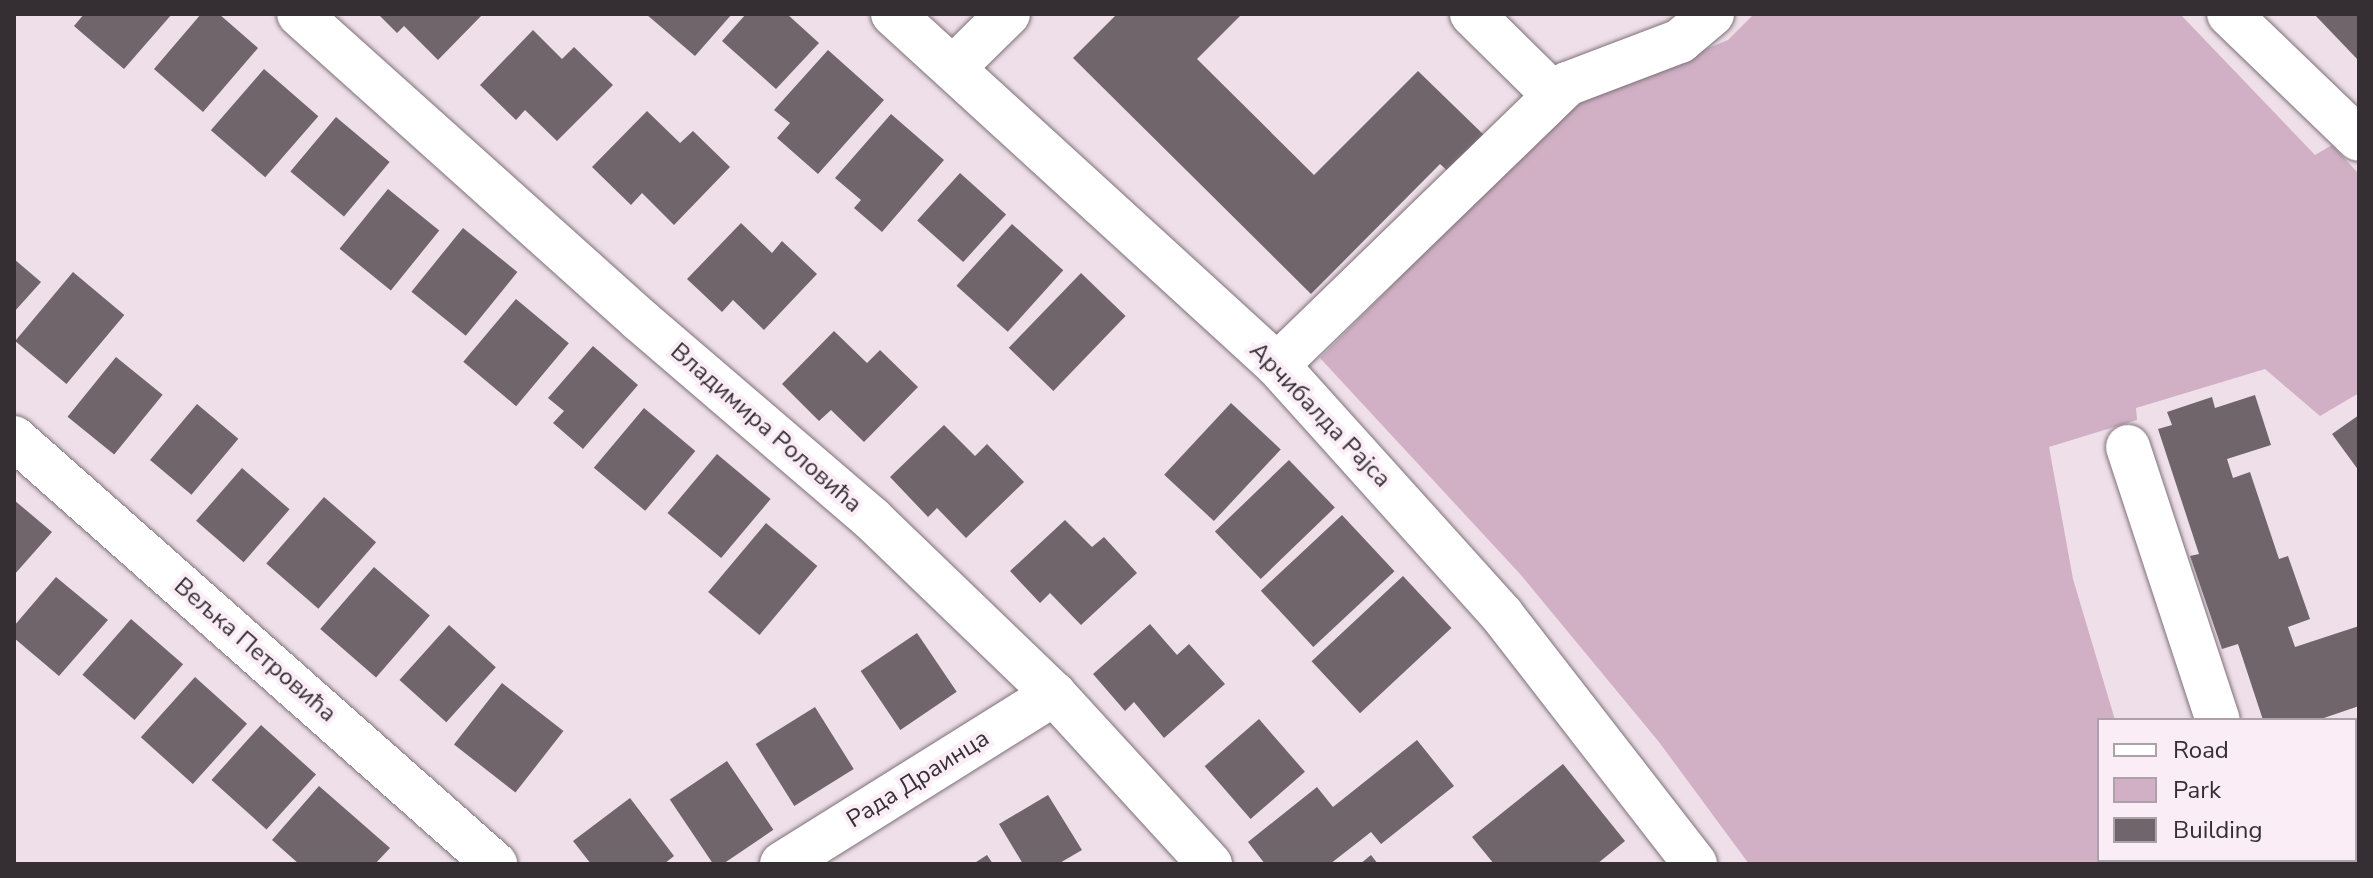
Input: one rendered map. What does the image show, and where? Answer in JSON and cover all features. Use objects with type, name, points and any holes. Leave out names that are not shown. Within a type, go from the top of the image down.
[{"type":"street","name":"Владимира Роловића","points":[[299,14],[640,320],[872,519],[1054,694],[1210,864]]},
{"type":"street","name":"Арчибалда Рајса","points":[[893,14],[1277,365],[1502,615],[1695,864]]},
{"type":"street","points":[[953,68],[1008,14]]},
{"type":"street","points":[[1472,14],[1554,95]]},
{"type":"street","points":[[1277,365],[1554,95],[1585,73],[1680,41],[1712,14]]},
{"type":"street","points":[[2229,14],[2359,139]]},
{"type":"street","name":"Вељка Петровића","points":[[14,438],[495,864]]},
{"type":"street","points":[[2128,447],[2217,718]]},
{"type":"street","name":"Рада Драинца","points":[[782,864],[1054,694]]},
{"type":"green space","points":[[1754,14],[2180,14],[2315,155],[2332,145],[2359,174],[2359,393],[2320,416],[2265,369],[2136,408],[2137,420],[2049,447],[2073,579],[2114,718],[2097,718],[2097,862],[2215,864],[1749,864],[1659,742],[1521,575],[1320,358],[1575,101],[1728,40]]},
{"type":"building","points":[[84,14],[172,14],[124,69],[74,26]]},
{"type":"building","points":[[201,14],[219,14],[258,48],[203,112],[154,69]]},
{"type":"building","points":[[378,14],[483,14],[438,60],[404,26],[397,33]]},
{"type":"building","points":[[646,14],[732,14],[695,56]]},
{"type":"building","points":[[746,14],[787,14],[819,43],[776,89],[722,41]]},
{"type":"building","points":[[1117,14],[1242,14],[1197,59],[1314,175],[1418,71],[1487,138],[1451,174],[1440,164],[1311,294],[1073,58]]},
{"type":"building","points":[[2314,14],[2359,14],[2359,61]]},
{"type":"building","points":[[533,30],[562,59],[574,47],[613,85],[557,141],[525,110],[516,120],[480,85]]},
{"type":"building","points":[[828,50],[884,100],[818,174],[777,138],[790,123],[774,110]]},
{"type":"building","points":[[264,69],[318,116],[265,177],[211,130]]},
{"type":"building","points":[[647,111],[680,143],[693,131],[730,167],[674,225],[642,193],[631,205],[592,167]]},
{"type":"building","points":[[891,114],[944,160],[882,232],[854,208],[861,200],[835,178]]},
{"type":"building","points":[[336,117],[390,162],[344,216],[290,171]]},
{"type":"building","points":[[960,173],[1006,214],[963,262],[917,221]]},
{"type":"building","points":[[388,189],[439,231],[391,290],[340,249]]},
{"type":"building","points":[[741,223],[772,253],[782,241],[817,274],[764,330],[733,300],[722,312],[687,279]]},
{"type":"building","points":[[1012,224],[1063,270],[1008,332],[956,286]]},
{"type":"building","points":[[463,228],[517,272],[466,336],[411,292]]},
{"type":"building","points":[[14,259],[41,282],[14,312]]},
{"type":"building","points":[[73,272],[124,315],[66,384],[15,341]]},
{"type":"building","points":[[1081,273],[1126,316],[1053,391],[1009,348]]},
{"type":"building","points":[[516,299],[569,343],[516,406],[463,362]]},
{"type":"building","points":[[834,331],[867,363],[880,350],[918,387],[864,442],[831,410],[819,421],[782,384]]},
{"type":"building","points":[[593,346],[638,385],[583,449],[553,423],[564,411],[548,398]]},
{"type":"building","points":[[116,357],[163,395],[114,455],[68,417]]},
{"type":"building","points":[[2255,395],[2271,445],[2227,459],[2233,478],[2250,472],[2279,559],[2288,556],[2310,619],[2288,627],[2295,647],[2359,626],[2359,706],[2324,718],[2262,718],[2238,644],[2222,649],[2190,556],[2199,554],[2158,429],[2172,425],[2167,412],[2212,397],[2215,408]]},
{"type":"building","points":[[1231,403],[1281,449],[1214,521],[1164,475]]},
{"type":"building","points":[[197,404],[238,439],[191,495],[150,460]]},
{"type":"building","points":[[644,408],[695,451],[645,511],[594,468]]},
{"type":"building","points":[[2359,415],[2359,471],[2332,434]]},
{"type":"building","points":[[944,425],[975,456],[987,444],[1024,482],[966,538],[937,508],[928,517],[890,477]]},
{"type":"building","points":[[717,454],[771,499],[721,558],[668,513]]},
{"type":"building","points":[[1289,460],[1335,507],[1261,579],[1215,532]]},
{"type":"building","points":[[242,468],[290,509],[244,562],[196,521]]},
{"type":"building","points":[[324,497],[376,542],[318,609],[266,563]]},
{"type":"building","points":[[14,500],[52,532],[14,575]]},
{"type":"building","points":[[1342,515],[1395,571],[1313,647],[1261,591]]},
{"type":"building","points":[[1065,520],[1092,547],[1104,537],[1137,573],[1081,625],[1050,593],[1040,603],[1010,571]]},
{"type":"building","points":[[766,523],[817,566],[759,635],[708,592]]},
{"type":"building","points":[[374,567],[430,616],[376,677],[320,629]]},
{"type":"building","points":[[1403,576],[1451,628],[1360,713],[1312,661]]},
{"type":"building","points":[[56,577],[108,620],[59,676],[14,638],[14,626]]},
{"type":"building","points":[[131,619],[183,664],[135,720],[82,675]]},
{"type":"building","points":[[1150,624],[1177,655],[1189,644],[1225,684],[1164,738],[1134,702],[1125,711],[1093,674]]},
{"type":"building","points":[[449,625],[496,667],[446,722],[399,680]]},
{"type":"building","points":[[917,633],[957,692],[900,730],[861,671]]},
{"type":"building","points":[[195,677],[247,724],[193,784],[141,737]]},
{"type":"building","points":[[502,683],[563,731],[515,792],[454,744]]},
{"type":"building","points":[[815,707],[854,769],[794,806],[756,744]]},
{"type":"building","points":[[1259,719],[1305,772],[1251,819],[1205,766]]},
{"type":"building","points":[[261,725],[316,775],[266,830],[211,780]]},
{"type":"building","points":[[1417,740],[1454,786],[1381,844],[1371,832],[1330,864],[1265,864],[1248,842],[1317,787],[1333,807]]},
{"type":"building","points":[[727,761],[773,830],[723,864],[713,864],[670,800]]},
{"type":"building","points":[[1563,764],[1625,841],[1597,864],[1494,864],[1472,837]]},
{"type":"building","points":[[319,786],[390,848],[375,864],[299,864],[272,840]]},
{"type":"building","points":[[1048,795],[1082,850],[1058,864],[1023,864],[999,824]]},
{"type":"building","points":[[630,798],[674,856],[664,864],[591,864],[573,841]]},
{"type":"building","points":[[987,855],[993,864],[973,864]]},
{"type":"building","points":[[1371,855],[1378,864],[1360,864]]}]
